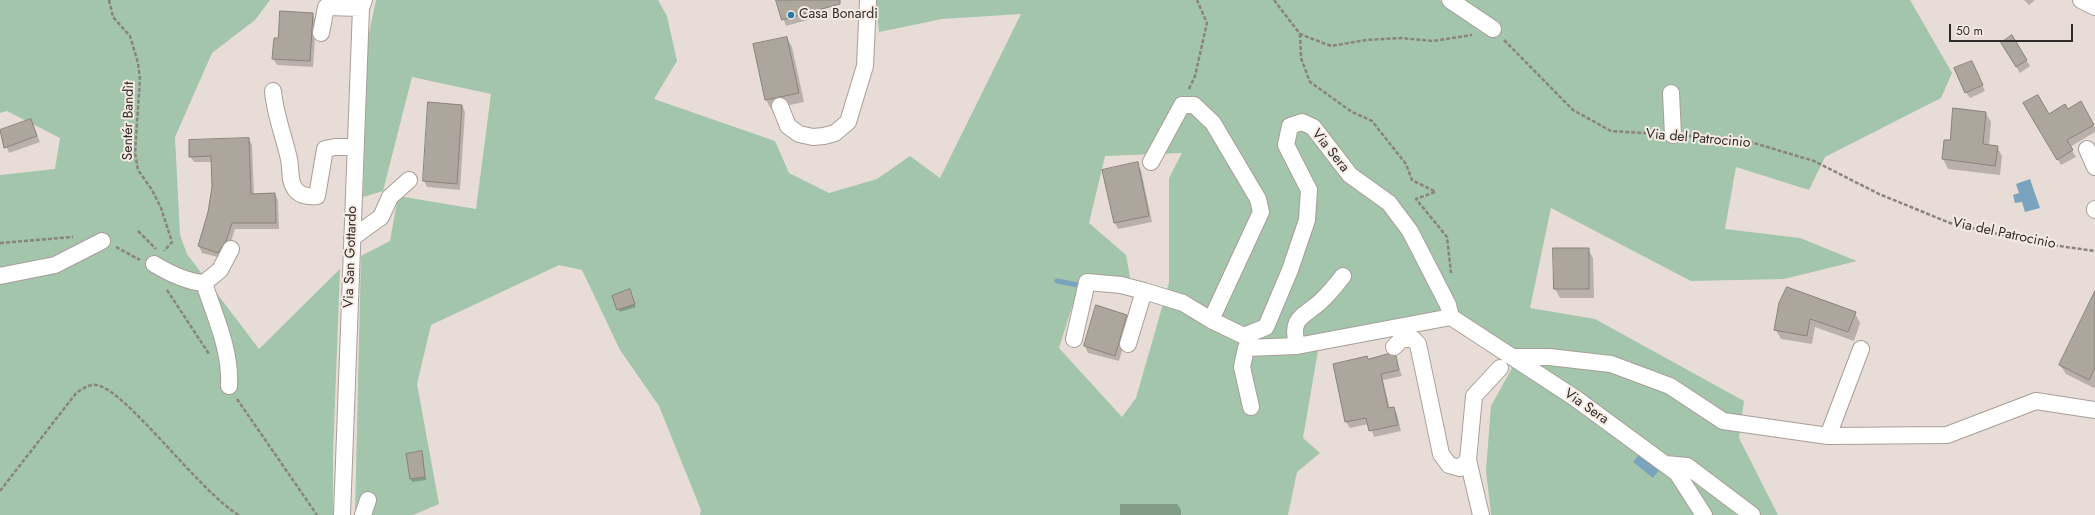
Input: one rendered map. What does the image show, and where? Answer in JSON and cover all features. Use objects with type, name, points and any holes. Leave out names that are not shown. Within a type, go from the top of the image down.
[{"type":"street","points":[[780,106],[788,126],[799,134],[813,137],[824,136],[835,133],[848,122],[865,66],[868,0]]},
{"type":"street","points":[[1450,0],[1493,29]]},
{"type":"street","points":[[2081,0],[2095,7]]},
{"type":"street","points":[[321,32],[326,7],[362,4]]},
{"type":"street","name":"Via San Gottardo","points":[[342,515],[355,147],[362,4]]},
{"type":"street","points":[[274,91],[275,109],[290,160],[291,180],[294,189],[299,193],[310,197],[317,196],[325,149],[335,146],[355,147]]},
{"type":"street","points":[[1671,92],[1673,135]]},
{"type":"street","points":[[1151,162],[1182,106],[1194,106],[1213,123],[1258,199],[1261,212],[1211,320]]},
{"type":"street","name":"Via Sera","points":[[1074,339],[1085,289],[1121,285],[1142,297],[1183,303],[1211,320],[1244,336],[1266,327],[1290,270],[1307,220],[1309,190],[1286,145],[1290,126],[1302,122],[1313,127],[1350,175],[1389,203],[1410,232],[1448,305],[1456,315],[1506,363],[1575,398],[1677,473],[1704,515]]},
{"type":"street","points":[[2087,149],[2095,167]]},
{"type":"street","points":[[352,238],[381,216],[390,196],[409,180]]},
{"type":"street","points":[[0,276],[55,265],[102,241]]},
{"type":"street","points":[[154,264],[196,283],[204,283],[220,270],[231,249]]},
{"type":"street","points":[[1297,346],[1293,331],[1298,317],[1320,302],[1343,276]]},
{"type":"street","points":[[204,283],[227,356],[230,369],[229,386]]},
{"type":"street","points":[[1128,344],[1142,297]]},
{"type":"street","points":[[1251,407],[1242,367],[1246,348],[1297,346],[1456,315]]},
{"type":"street","points":[[1394,347],[1402,339],[1413,339],[1418,344],[1442,454],[1449,466],[1460,468],[1468,460]]},
{"type":"street","points":[[1828,436],[1861,349]]},
{"type":"street","points":[[1481,515],[1468,460],[1474,396],[1506,363],[1549,357],[1611,364],[1670,386],[1723,421],[1828,436],[1947,435],[2036,400],[2095,410]]},
{"type":"street","points":[[1664,463],[1687,466],[1752,515]]},
{"type":"path","name":"Sentér Bandìt","points":[[109,0],[113,16],[130,36],[138,62],[140,79],[135,153],[138,170],[152,190],[161,208],[172,242]]},
{"type":"path","points":[[1195,76],[1207,23],[1197,0]]},
{"type":"path","points":[[1274,0],[1300,34],[1331,46],[1366,40],[1394,39],[1433,41],[1467,37],[1493,29]]},
{"type":"path","name":"Via del Patrocinio","points":[[1493,29],[1573,110],[1611,131],[1747,141],[1814,161],[1878,194],[1950,223],[2038,243],[2095,251]]},
{"type":"path","points":[[1300,34],[1301,58],[1310,82],[1352,112],[1372,121],[1406,164],[1412,180],[1436,192],[1416,200],[1447,237],[1451,274]]},
{"type":"path","points":[[138,231],[154,246]]},
{"type":"path","points":[[165,286],[212,359]]},
{"type":"path","points":[[0,491],[77,392],[89,385],[97,385],[111,391],[141,419],[197,480],[227,508],[239,515]]},
{"type":"path","points":[[229,386],[264,440],[317,515]]},
{"type":"green space","points":[[0,0],[270,0],[255,20],[212,53],[175,137],[180,235],[187,254],[259,349],[340,269],[333,454],[333,515],[0,515],[0,175],[55,169],[60,138],[7,111],[0,113]]},
{"type":"green space","points":[[376,0],[658,0],[667,16],[677,61],[654,99],[775,141],[789,173],[829,193],[877,179],[910,156],[940,178],[1021,14],[942,19],[879,32],[876,0],[1440,0],[1455,12],[1460,0],[1910,0],[1952,73],[1941,98],[1825,157],[1809,190],[1736,167],[1725,229],[1800,238],[1857,261],[1784,279],[1691,281],[1551,208],[1530,308],[1595,319],[1744,401],[1739,438],[1778,515],[1491,515],[1486,470],[1491,406],[1512,368],[1457,313],[1319,345],[1303,438],[1320,453],[1297,472],[1288,515],[700,515],[701,510],[659,406],[620,350],[582,270],[559,265],[431,325],[417,384],[439,504],[413,515],[355,515],[361,256],[390,241],[398,196],[476,209],[491,94],[412,77],[383,191],[363,197],[368,38]],"holes":[[[1182,153],[1169,178],[1169,283],[1136,398],[1122,417],[1059,348],[1076,294],[1131,283],[1126,255],[1089,223],[1105,156]]]},
{"type":"water","points":[[2030,179],[2040,208],[2025,212],[2022,202],[2015,203],[2013,195],[2019,193],[2016,184]]},
{"type":"water","points":[[1640,453],[1660,469],[1653,478],[1633,462]]},
{"type":"building","name":"Casa Bonardi","points":[[776,0],[840,0],[840,4],[782,20]]},
{"type":"building","points":[[280,11],[313,13],[310,61],[272,59],[274,38],[278,38]]},
{"type":"building","points":[[2012,35],[2027,60],[2016,67],[2001,43]]},
{"type":"building","points":[[787,37],[799,93],[765,100],[753,44]]},
{"type":"building","points":[[1972,61],[1983,85],[1965,93],[1954,68]]},
{"type":"building","points":[[2038,95],[2049,114],[2065,104],[2068,109],[2081,101],[2094,125],[2067,140],[2073,150],[2057,160],[2023,103]]},
{"type":"building","points":[[428,102],[462,105],[457,184],[423,181]]},
{"type":"building","points":[[1953,108],[1986,112],[1983,144],[1998,146],[1995,166],[1942,159],[1944,140],[1950,140]]},
{"type":"building","points":[[31,119],[37,136],[4,148],[0,130]]},
{"type":"building","points":[[249,138],[251,194],[275,193],[276,223],[232,223],[226,241],[218,253],[198,246],[208,212],[212,187],[211,156],[189,157],[189,140]]},
{"type":"building","points":[[1138,162],[1149,216],[1114,223],[1102,170]]},
{"type":"building","points":[[1553,248],[1589,248],[1589,289],[1554,289]]},
{"type":"building","points":[[1787,287],[1856,312],[1848,332],[1810,319],[1807,336],[1774,330],[1779,303]]},
{"type":"building","points":[[630,289],[635,304],[617,310],[612,296]]},
{"type":"building","points":[[2095,291],[2095,368],[2089,380],[2059,365]]},
{"type":"building","points":[[1096,305],[1127,315],[1115,356],[1084,346]]},
{"type":"building","points":[[1388,354],[1396,356],[1399,370],[1381,374],[1388,408],[1394,407],[1398,425],[1369,431],[1366,418],[1345,422],[1333,364],[1367,356],[1368,359]]},
{"type":"building","points":[[422,451],[425,477],[410,479],[406,454]]},
{"type":"waterway","points":[[1057,281],[1083,286]]},
{"type":"place","name":"Casa Bonardi","points":[[791,15]]}]
